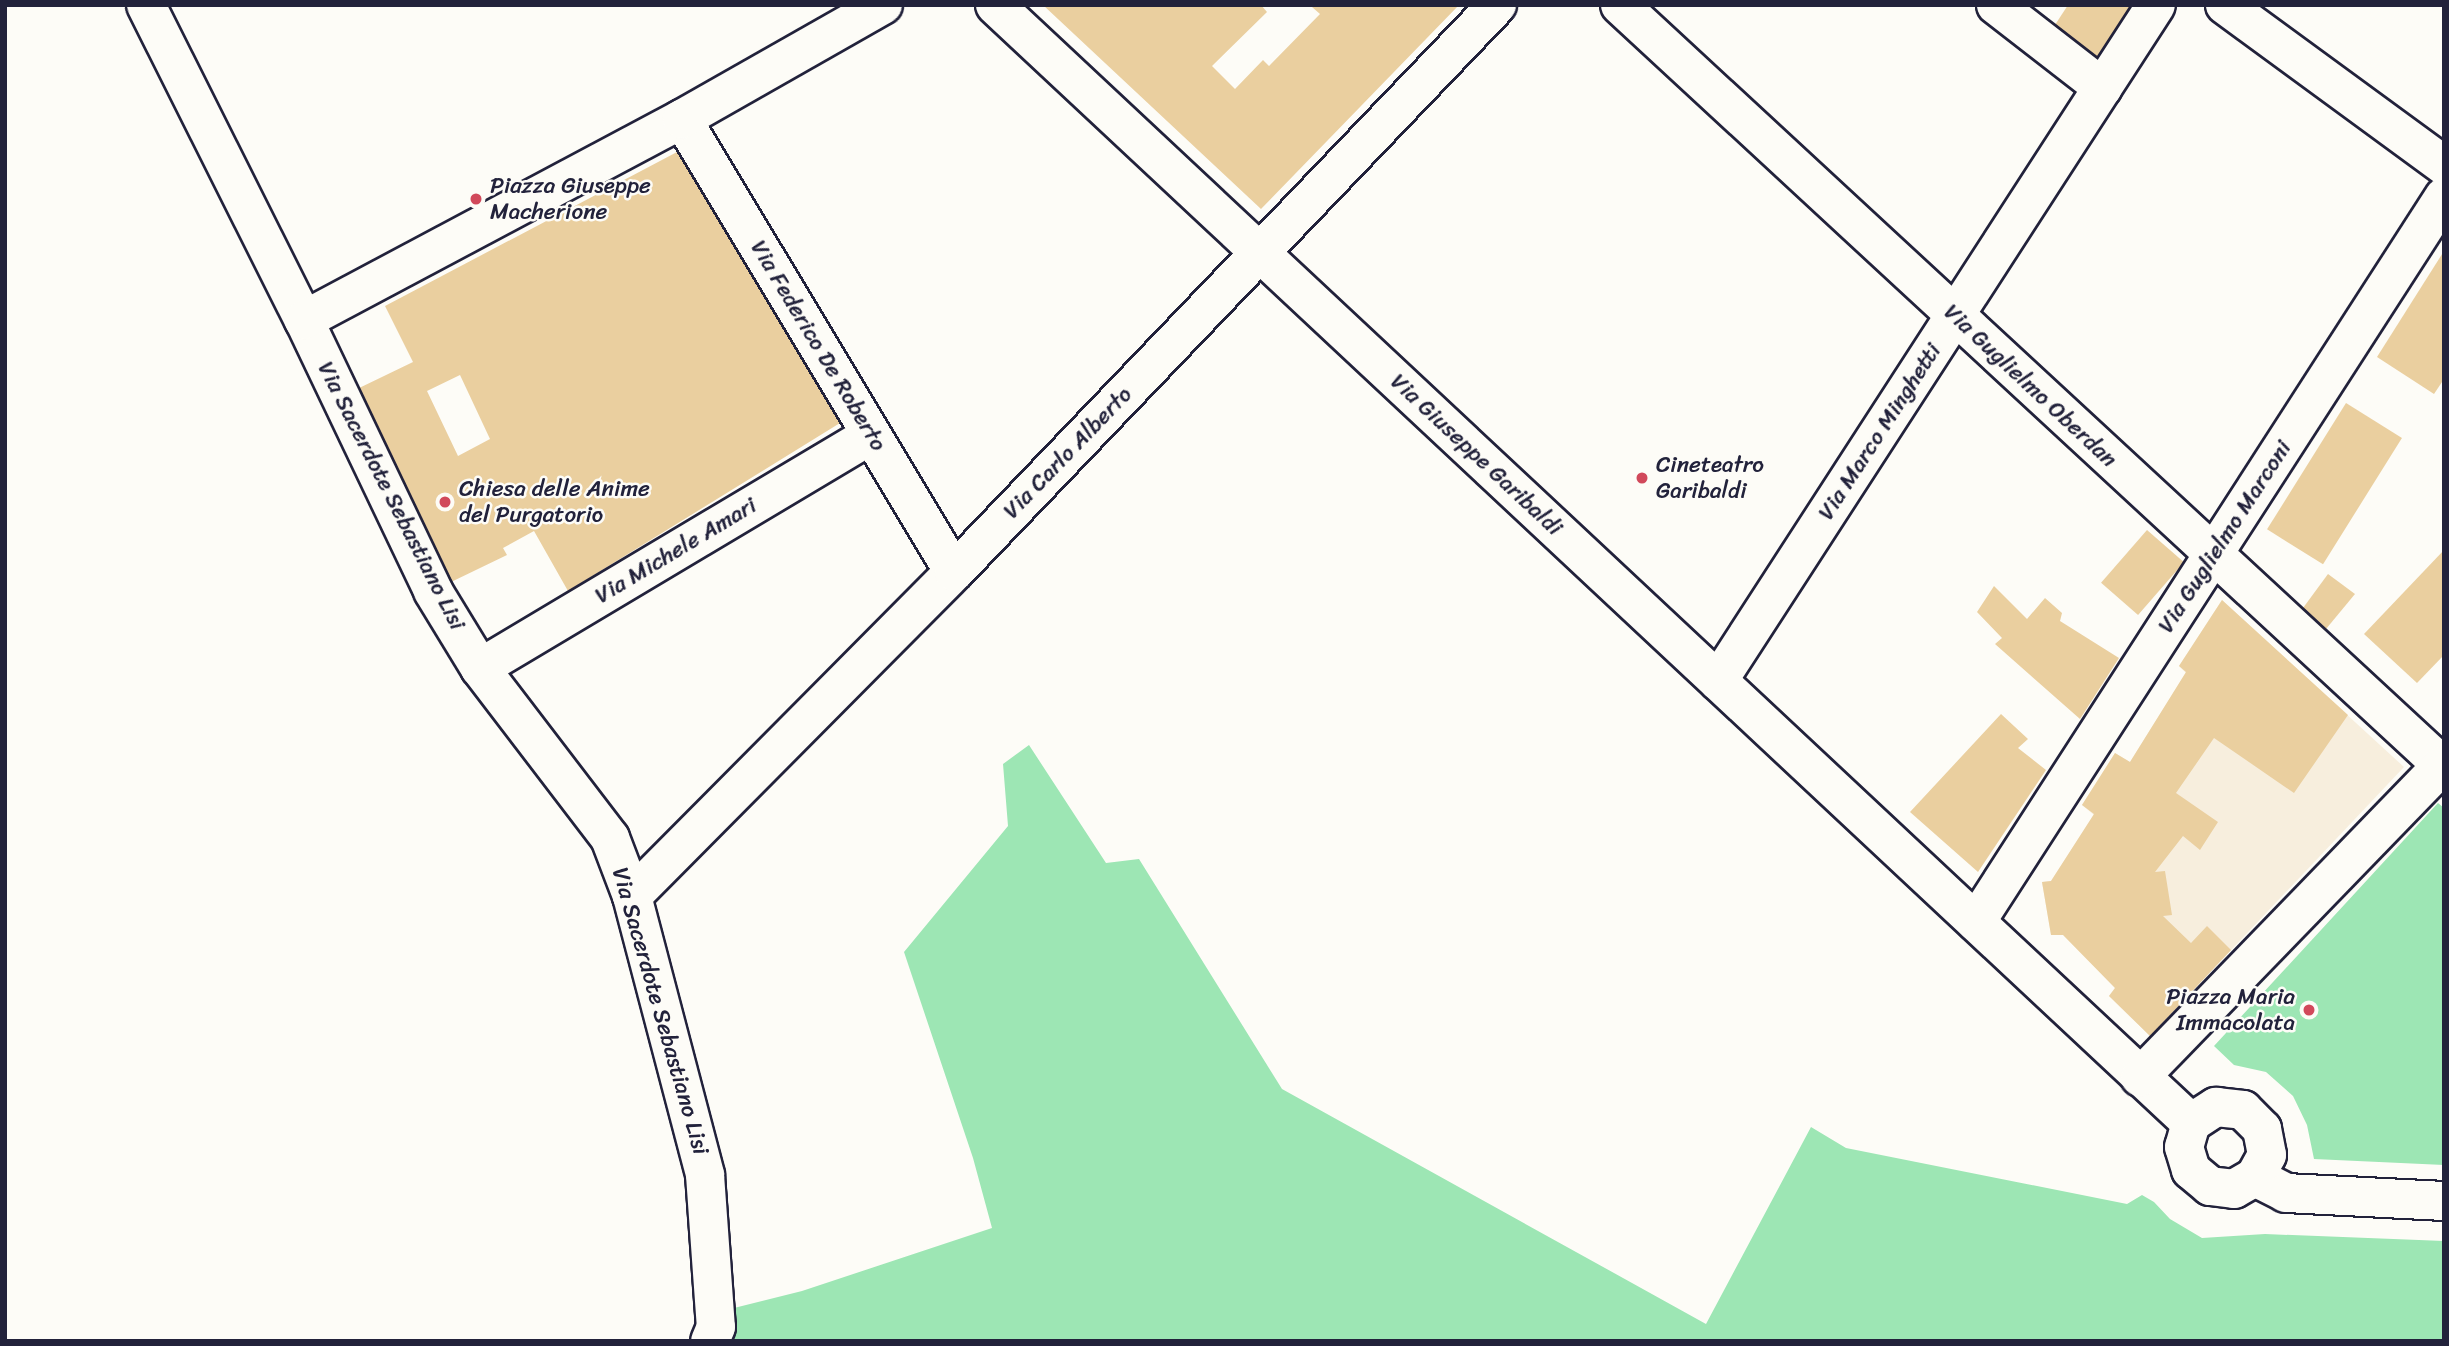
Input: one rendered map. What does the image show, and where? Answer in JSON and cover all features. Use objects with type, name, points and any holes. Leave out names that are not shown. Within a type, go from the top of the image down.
[{"type":"street","name":"Via Sacerdote Sebastiano Lisi","points":[[146,5],[304,320],[433,591],[480,668],[610,838],[632,896],[705,1175],[716,1327],[710,1341]]},
{"type":"street","points":[[304,320],[682,119],[883,5]]},
{"type":"street","name":"Via Giuseppe Garibaldi","points":[[995,5],[2191,1123]]},
{"type":"street","name":"Via Carlo Alberto","points":[[632,896],[954,572],[1497,5]]},
{"type":"street","name":"Via Guglielmo Oberdan","points":[[1620,5],[2443,766]]},
{"type":"street","points":[[1996,5],[2103,88]]},
{"type":"street","name":"Via Marco Minghetti","points":[[1718,681],[2156,5]]},
{"type":"street","points":[[2225,5],[2444,165]]},
{"type":"street","name":"Via Federico De Roberto","points":[[682,119],[954,572]]},
{"type":"street","name":"Via Guglielmo Marconi","points":[[1966,913],[2005,877],[2444,197]]},
{"type":"street","name":"Via Michele Amari","points":[[480,668],[871,435]]},
{"type":"street","points":[[2140,1077],[2443,766]]},
{"type":"street","points":[[2216,1107],[2243,1110],[2262,1129],[2267,1154],[2255,1177],[2234,1189],[2210,1186],[2200,1178],[2191,1170],[2184,1147],[2191,1123],[2216,1107]]},
{"type":"street","points":[[2255,1177],[2286,1193],[2444,1201]]},
{"type":"shaded area","points":[[2222,600],[2404,767],[2150,1036],[2109,996],[2115,988],[2064,935],[2051,935],[2042,882],[2051,881],[2094,815],[2082,805],[2115,753],[2130,762],[2186,673],[2179,666]]},
{"type":"green space","points":[[1029,745],[1106,863],[1139,859],[1282,1089],[1706,1324],[1811,1127],[1846,1148],[2127,1204],[2142,1195],[2154,1202],[2170,1219],[2202,1238],[2265,1234],[2444,1241],[2444,1341],[723,1341],[734,1308],[802,1291],[992,1228],[973,1158],[904,952],[1008,826],[1003,764]]},
{"type":"green space","points":[[2438,803],[2444,808],[2444,1165],[2314,1159],[2307,1125],[2293,1096],[2266,1072],[2234,1065],[2214,1046]]},
{"type":"building","points":[[1043,5],[1261,5],[1267,12],[1212,66],[1235,89],[1263,60],[1269,66],[1320,14],[1312,7],[1314,5],[1459,5],[1261,209]]},
{"type":"building","points":[[2068,5],[2134,5],[2094,64],[2051,31]]},
{"type":"building","points":[[677,152],[840,423],[568,591],[534,531],[503,548],[507,555],[449,583],[355,390],[413,362],[385,306]],"holes":[[[460,375],[490,439],[458,456],[427,391]]]},
{"type":"building","points":[[2444,251],[2444,379],[2434,394],[2377,357]]},
{"type":"building","points":[[2346,403],[2402,438],[2323,564],[2267,529]]},
{"type":"building","points":[[2147,530],[2184,562],[2138,615],[2101,583]]},
{"type":"building","points":[[2444,550],[2444,655],[2417,683],[2364,634]]},
{"type":"building","points":[[2328,574],[2355,594],[2326,629],[2303,608]]},
{"type":"building","points":[[1994,586],[2027,619],[2045,598],[2062,613],[2060,621],[2119,658],[2080,719],[1995,644],[2002,638],[1977,612]]},
{"type":"building","points":[[2222,600],[2348,715],[2294,793],[2214,738],[2176,793],[2218,822],[2200,850],[2183,836],[2155,872],[2165,871],[2172,915],[2163,916],[2191,943],[2207,926],[2231,950],[2150,1036],[2109,996],[2115,988],[2063,935],[2051,935],[2042,882],[2051,881],[2094,814],[2082,805],[2115,753],[2130,762],[2186,672],[2179,666]]},
{"type":"building","points":[[2001,714],[2028,739],[2018,748],[2046,770],[1978,872],[1910,812]]},
{"type":"place","name":"Piazza Giuseppe Macherione","points":[[476,199]]},
{"type":"place","name":"Cineteatro Garibaldi","points":[[1642,478]]},
{"type":"place","name":"Chiesa delle Anime del Purgatorio","points":[[445,502]]},
{"type":"place","name":"Piazza Maria Immacolata","points":[[2309,1010]]}]
